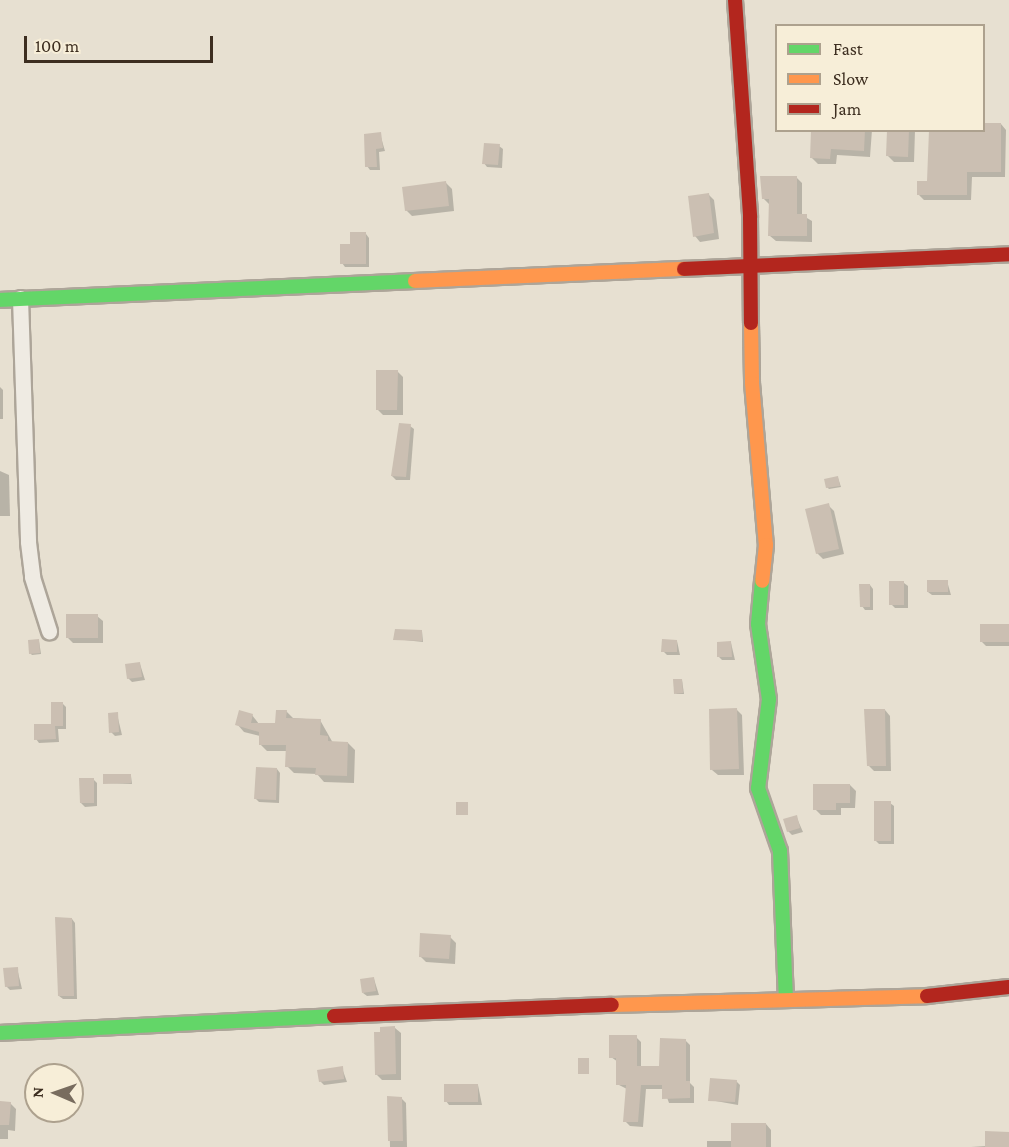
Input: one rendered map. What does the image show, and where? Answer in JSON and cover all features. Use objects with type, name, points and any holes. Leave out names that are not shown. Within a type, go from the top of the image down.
[{"type":"street","points":[[735,0],[752,266],[752,382],[766,545],[758,624],[769,699],[758,788],[780,851],[786,998]]},
{"type":"street","points":[[0,300],[1009,254]]},
{"type":"street","points":[[20,298],[28,542],[32,577],[49,631]]},
{"type":"street","points":[[0,1033],[786,998],[927,996],[1009,987]]},
{"type":"building","points":[[985,123],[1001,123],[1001,172],[967,172],[967,195],[917,195],[917,181],[927,181],[929,132],[985,132]]},
{"type":"building","points":[[381,132],[383,148],[376,149],[377,167],[365,167],[364,134]]},
{"type":"building","points":[[811,132],[865,132],[864,151],[831,149],[830,159],[810,158]]},
{"type":"building","points":[[887,132],[909,132],[908,157],[886,156]]},
{"type":"building","points":[[484,143],[500,144],[498,165],[482,164]]},
{"type":"building","points":[[760,176],[797,176],[797,214],[807,214],[807,236],[768,236],[769,199],[762,199]]},
{"type":"building","points":[[446,181],[449,206],[405,211],[402,187]]},
{"type":"building","points":[[709,193],[714,233],[693,237],[688,196]]},
{"type":"building","points":[[350,232],[366,232],[366,264],[340,264],[340,244],[350,244]]},
{"type":"building","points":[[376,370],[398,370],[397,410],[376,410]]},
{"type":"building","points":[[399,423],[411,424],[406,477],[391,476]]},
{"type":"building","points":[[838,476],[840,486],[826,488],[824,479]]},
{"type":"building","points":[[829,503],[839,549],[816,554],[805,509]]},
{"type":"building","points":[[927,580],[948,580],[948,592],[927,592]]},
{"type":"building","points":[[889,581],[904,581],[904,605],[889,605]]},
{"type":"building","points":[[859,584],[870,584],[870,607],[860,607]]},
{"type":"building","points":[[66,614],[98,614],[98,638],[66,638]]},
{"type":"building","points":[[980,624],[1009,624],[1009,642],[980,642]]},
{"type":"building","points":[[395,629],[422,630],[422,641],[393,640]]},
{"type":"building","points":[[39,639],[40,653],[29,654],[28,640]]},
{"type":"building","points":[[662,639],[677,640],[677,652],[661,652]]},
{"type":"building","points":[[731,641],[732,657],[717,657],[717,642]]},
{"type":"building","points":[[140,662],[142,677],[127,679],[125,664]]},
{"type":"building","points":[[673,679],[682,679],[683,693],[674,694]]},
{"type":"building","points":[[51,702],[63,702],[63,726],[55,726],[56,739],[34,740],[34,724],[51,724]]},
{"type":"building","points":[[737,708],[739,769],[710,770],[709,709]]},
{"type":"building","points":[[864,709],[885,709],[886,766],[867,766]]},
{"type":"building","points":[[239,710],[253,714],[251,723],[275,723],[276,710],[287,710],[286,718],[321,719],[320,735],[328,736],[328,741],[348,742],[347,776],[315,775],[316,768],[285,767],[286,745],[259,745],[259,732],[235,725]]},
{"type":"building","points":[[118,712],[119,732],[109,733],[108,713]]},
{"type":"building","points":[[256,767],[277,768],[276,800],[254,799]]},
{"type":"building","points":[[103,774],[131,774],[131,783],[103,784]]},
{"type":"building","points":[[79,778],[94,778],[94,803],[80,803]]},
{"type":"building","points":[[813,784],[850,784],[850,803],[836,803],[836,810],[813,810]]},
{"type":"building","points":[[874,801],[891,801],[891,841],[874,841]]},
{"type":"building","points":[[456,802],[468,802],[468,815],[456,815]]},
{"type":"building","points":[[797,815],[800,828],[787,832],[783,819]]},
{"type":"building","points":[[55,917],[72,918],[74,996],[58,996]]},
{"type":"building","points":[[420,933],[451,935],[449,959],[419,957]]},
{"type":"building","points":[[18,967],[19,986],[5,987],[3,968]]},
{"type":"building","points":[[374,977],[376,991],[362,993],[360,979]]},
{"type":"building","points":[[395,1026],[396,1074],[375,1075],[374,1032],[380,1032],[380,1027]]},
{"type":"building","points":[[609,1035],[637,1035],[637,1066],[659,1066],[660,1038],[686,1039],[686,1081],[690,1081],[690,1098],[662,1099],[662,1085],[641,1085],[638,1122],[623,1122],[626,1085],[616,1085],[616,1058],[609,1058]]},
{"type":"building","points":[[578,1058],[589,1058],[589,1074],[578,1074]]},
{"type":"building","points":[[343,1066],[344,1079],[319,1082],[317,1070]]},
{"type":"building","points":[[710,1078],[737,1080],[735,1102],[708,1101]]},
{"type":"building","points":[[444,1084],[478,1084],[478,1102],[444,1102]]},
{"type":"building","points":[[387,1096],[402,1097],[403,1141],[388,1141]]},
{"type":"building","points":[[0,1101],[11,1102],[9,1125],[0,1125]]},
{"type":"building","points":[[731,1123],[766,1123],[766,1147],[731,1147]]},
{"type":"building","points":[[985,1131],[1009,1132],[1009,1147],[985,1147]]},
{"type":"traffic: fast","points":[[0,300],[415,281]]},
{"type":"traffic: fast","points":[[762,581],[758,624],[769,699],[758,788],[780,851],[786,998]]},
{"type":"traffic: fast","points":[[0,1033],[334,1016]]},
{"type":"traffic: slow","points":[[415,281],[684,269]]},
{"type":"traffic: slow","points":[[751,323],[752,383],[766,545],[762,581]]},
{"type":"traffic: slow","points":[[612,1005],[927,996]]},
{"type":"traffic: jam","points":[[735,0],[750,217],[751,323]]},
{"type":"traffic: jam","points":[[684,269],[1009,254]]},
{"type":"traffic: jam","points":[[927,996],[1009,987]]},
{"type":"traffic: jam","points":[[334,1016],[612,1005]]}]
